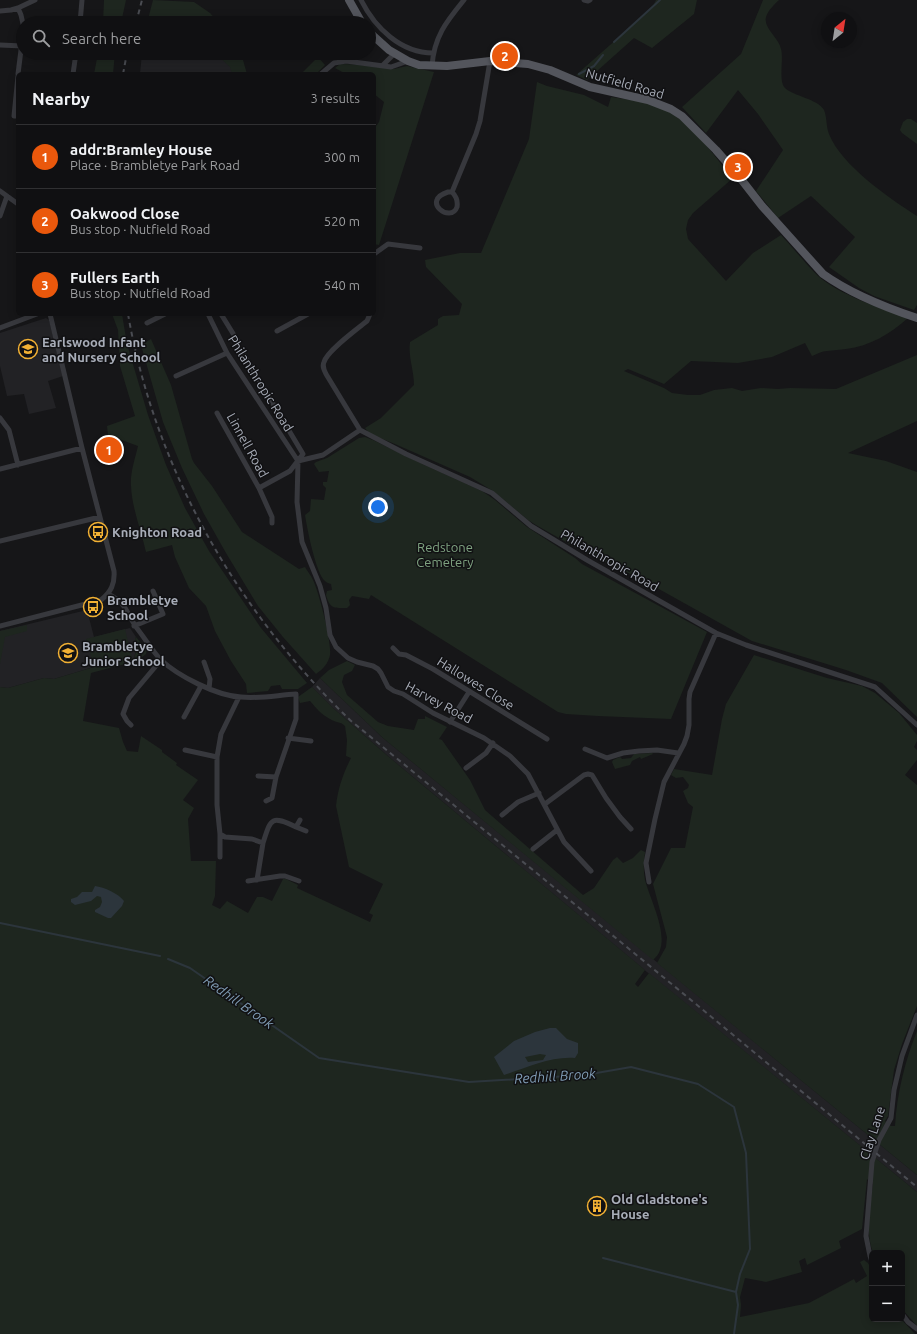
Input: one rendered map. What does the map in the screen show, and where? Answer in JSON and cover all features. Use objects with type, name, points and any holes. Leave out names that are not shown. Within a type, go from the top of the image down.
[{"type":"main road","points":[[349,0],[358,16]]},
{"type":"main road","name":"Nutfield Road","points":[[376,38],[394,54],[419,65],[432,66],[490,61],[513,62],[540,67],[590,87],[648,100],[671,109],[682,116],[716,150],[762,206],[823,274],[834,282],[857,294],[917,318]]},
{"type":"street","points":[[0,11],[18,8],[35,0]]},
{"type":"street","points":[[81,16],[82,0]]},
{"type":"street","points":[[361,0],[371,16]]},
{"type":"street","points":[[432,66],[433,53],[444,25],[464,0]]},
{"type":"street","points":[[584,0],[590,0]]},
{"type":"street","points":[[18,8],[21,16]]},
{"type":"street","points":[[376,25],[411,50],[422,53],[433,53]]},
{"type":"street","points":[[0,45],[16,46]]},
{"type":"street","points":[[383,65],[394,54]]},
{"type":"street","points":[[18,72],[20,60]]},
{"type":"street","points":[[73,72],[75,60]]},
{"type":"street","points":[[323,72],[334,63],[346,61],[391,67],[408,61]]},
{"type":"street","points":[[452,192],[480,121],[490,61]]},
{"type":"street","points":[[16,96],[14,116],[16,116]]},
{"type":"street","points":[[0,191],[16,202]]},
{"type":"street","points":[[452,192],[456,198],[457,206],[454,211],[446,213],[437,206],[437,200],[443,194],[452,192]]},
{"type":"street","points":[[0,216],[8,196]]},
{"type":"street","points":[[376,253],[388,244],[420,248]]},
{"type":"street","points":[[0,328],[32,316]]},
{"type":"street","points":[[0,626],[101,600],[108,594],[113,585],[114,571],[82,448],[50,316]]},
{"type":"street","points":[[146,323],[161,316]]},
{"type":"street","name":"Philanthropic Road","points":[[209,316],[227,353],[298,461]]},
{"type":"street","points":[[222,316],[237,340]]},
{"type":"street","points":[[277,331],[304,316]]},
{"type":"street","points":[[298,461],[323,455],[360,430],[326,374],[323,364],[327,355],[367,321],[369,316]]},
{"type":"street","points":[[176,376],[227,353]]},
{"type":"street","points":[[244,355],[303,454],[298,461]]},
{"type":"street","name":"Linnell Road","points":[[217,413],[259,488],[272,517],[272,523]]},
{"type":"street","points":[[0,418],[9,430],[18,465]]},
{"type":"street","name":"Philanthropic Road","points":[[360,430],[406,454],[492,493],[531,526],[607,572],[716,633],[746,645],[875,687],[917,725]]},
{"type":"street","points":[[0,469],[82,448]]},
{"type":"street","name":"Linnell Road","points":[[259,488],[290,471],[298,461]]},
{"type":"street","name":"Harvey Road","points":[[298,461],[297,502],[302,542],[320,586],[326,608],[330,634],[336,647],[348,658],[373,666],[381,673],[388,687],[394,691],[412,699],[433,713],[492,743],[510,756],[528,774],[564,842],[591,872]]},
{"type":"street","points":[[0,541],[100,516]]},
{"type":"street","points":[[134,626],[162,614],[153,591]]},
{"type":"street","points":[[108,594],[122,604],[128,611],[134,626],[161,660],[201,686],[239,697],[296,694],[296,719],[288,738],[276,777],[272,798],[266,801]]},
{"type":"street","points":[[649,882],[646,863],[656,811],[664,782],[687,736],[689,725],[688,699],[690,692],[716,633]]},
{"type":"street","name":"Hallowes Close","points":[[393,648],[399,654],[406,654],[433,669],[547,739]]},
{"type":"street","points":[[131,725],[123,714],[129,698],[161,660]]},
{"type":"street","points":[[204,662],[210,678],[209,689]]},
{"type":"street","points":[[184,717],[201,686]]},
{"type":"street","points":[[450,722],[469,692]]},
{"type":"street","points":[[220,857],[220,834],[218,827],[217,804],[217,757],[221,734],[239,697]]},
{"type":"street","points":[[288,738],[311,741]]},
{"type":"street","points":[[466,768],[486,753],[492,743]]},
{"type":"street","points":[[585,749],[607,758],[623,753],[639,751],[670,751],[678,753]]},
{"type":"street","points":[[185,750],[217,757]]},
{"type":"street","points":[[545,804],[584,775],[592,775],[606,798],[631,829]]},
{"type":"street","points":[[258,776],[276,777]]},
{"type":"street","points":[[502,814],[518,802],[539,793]]},
{"type":"street","points":[[257,880],[263,843],[272,822],[276,820],[283,821],[306,831]]},
{"type":"street","points":[[296,827],[300,820]]},
{"type":"street","points":[[532,849],[557,830]]},
{"type":"street","points":[[220,834],[225,837],[252,839],[263,843]]},
{"type":"street","points":[[248,881],[285,876],[299,882]]},
{"type":"street","name":"Clay Lane","points":[[869,1251],[866,1236],[872,1162],[879,1140],[891,1118],[894,1090],[902,1056],[917,1014]]},
{"type":"street","points":[[905,1318],[917,1329]]},
{"type":"shaded area","points":[[141,60],[223,60],[238,72],[140,72]]},
{"type":"shaded area","name":"Earlswood Infant and Nursery School","points":[[46,318],[49,320],[63,376],[48,381],[56,408],[29,414],[24,394],[7,396],[0,366],[0,333]]},
{"type":"shaded area","name":"Brambletye Junior School","points":[[87,610],[94,637],[130,628],[136,637],[137,648],[134,658],[94,667],[54,679],[44,678],[8,688],[0,687],[0,631]]},
{"type":"shaded area","points":[[320,678],[383,738],[917,1175],[917,1192],[653,977],[389,757],[333,708],[312,687]]},
{"type":"shaded area","points":[[95,886],[111,891],[124,901],[122,906],[111,918],[95,912],[95,910],[100,907],[102,902],[101,897],[97,896],[91,901],[75,905],[71,902],[71,899],[77,897],[82,892],[92,892]]},
{"type":"shaded area","points":[[556,1028],[567,1039],[578,1043],[578,1053],[575,1058],[548,1061],[504,1075],[494,1057],[514,1041],[535,1032]],"holes":[[[540,1054],[546,1055],[543,1060],[528,1062],[525,1057]]]},
{"type":"green space","points":[[104,0],[126,0],[123,16],[103,16]]},
{"type":"green space","points":[[153,0],[194,2],[213,16],[149,16]]},
{"type":"green space","points":[[656,0],[697,0],[694,14],[652,48],[634,38],[587,80],[576,75],[652,8]]},
{"type":"green space","points":[[763,0],[779,0],[768,12],[766,21],[769,29],[780,45],[782,53],[781,75],[785,88],[821,106],[825,113],[829,134],[835,146],[844,157],[867,180],[917,216],[917,305],[914,310],[874,296],[859,288],[829,267],[855,237],[811,196],[778,218],[756,191],[783,150],[758,114],[738,90],[706,133],[682,107],[741,54]]},
{"type":"green space","points":[[97,60],[114,60],[113,72],[94,72]]},
{"type":"green space","points":[[222,60],[243,60],[246,72],[231,72],[230,67]]},
{"type":"green space","points":[[315,60],[321,60],[325,65],[318,72],[303,72]]},
{"type":"green space","points":[[340,64],[367,65],[394,69],[407,66],[434,72],[379,245],[376,244],[376,126],[379,122],[384,102],[376,96],[376,72],[342,72],[335,68]]},
{"type":"green space","points":[[537,82],[584,95],[608,107],[611,97],[639,101],[653,105],[676,116],[694,132],[733,178],[693,213],[688,220],[686,229],[688,239],[726,281],[753,253],[781,235],[813,271],[827,283],[848,295],[908,318],[887,334],[871,342],[855,347],[823,352],[812,356],[805,343],[772,357],[738,363],[691,361],[664,384],[628,369],[624,371],[664,388],[672,393],[688,395],[700,395],[714,390],[732,388],[742,391],[761,388],[836,389],[917,355],[917,421],[848,453],[886,461],[917,472],[917,717],[882,683],[846,670],[752,641],[641,579],[580,550],[536,525],[493,491],[470,477],[370,434],[365,428],[381,418],[414,385],[410,342],[438,325],[438,319],[443,316],[459,315],[462,304],[426,267],[425,260],[460,253],[481,253],[529,139]]},
{"type":"green space","points":[[907,119],[911,119],[917,123],[917,144],[900,130],[903,122]]},
{"type":"green space","points":[[113,316],[122,316],[127,344],[148,415],[166,465],[185,508],[209,551],[261,628],[307,683],[298,689],[282,689],[280,685],[271,686],[268,691],[247,693],[246,684],[231,661],[215,631],[206,606],[189,588],[175,557],[172,545],[146,552],[135,511],[131,486],[132,471],[138,446],[108,435],[107,426],[135,416],[120,366],[118,330]]},
{"type":"green space","points":[[151,339],[171,385],[194,463],[212,486],[242,532],[299,569],[305,567],[316,586],[327,629],[330,655],[327,664],[316,674],[258,606],[204,514],[182,468],[163,422],[141,345]]},
{"type":"green space","name":"Redstone Cemetery","points":[[365,437],[482,491],[527,527],[582,564],[707,632],[671,719],[598,716],[558,712],[371,595],[369,599],[352,596],[349,600],[350,605],[347,608],[333,607],[329,603],[326,595],[327,591],[332,590],[331,584],[325,581],[318,570],[312,550],[305,515],[310,511],[311,499],[324,500],[326,488],[323,485],[323,482],[327,482],[329,471],[319,472],[314,464],[327,458],[359,438]]},
{"type":"green space","points":[[27,625],[27,631],[5,637],[0,664],[0,631]]},
{"type":"green space","points":[[125,629],[132,658],[134,658],[137,648],[136,637],[147,650],[146,654],[136,662],[91,673],[83,721],[119,728],[127,751],[138,752],[141,736],[162,750],[162,752],[177,763],[176,765],[198,780],[183,800],[194,808],[188,819],[191,861],[216,861],[215,896],[212,905],[220,909],[227,901],[248,913],[257,897],[263,897],[272,901],[283,879],[286,879],[298,885],[297,888],[370,922],[373,915],[369,913],[383,884],[349,867],[336,806],[341,781],[351,758],[346,756],[347,740],[345,726],[324,715],[310,701],[300,703],[298,697],[312,687],[333,708],[389,757],[645,970],[635,984],[638,987],[649,973],[917,1192],[917,1326],[905,1312],[905,1250],[872,1250],[869,1228],[873,1184],[867,1179],[862,1229],[839,1241],[841,1248],[807,1265],[805,1258],[799,1261],[802,1272],[766,1282],[745,1278],[740,1297],[740,1317],[809,1303],[854,1279],[856,1283],[867,1276],[860,1262],[864,1260],[869,1265],[869,1322],[904,1322],[915,1334],[0,1334],[0,687],[8,688],[44,678],[54,679],[94,667],[86,639]]},
{"type":"green space","points":[[754,655],[827,678],[862,686],[875,693],[899,713],[917,735],[917,741],[914,747],[917,750],[917,760],[905,775],[917,785],[917,1006],[902,1044],[894,1070],[888,1116],[885,1121],[891,1126],[895,1126],[902,1077],[917,1031],[917,1175],[657,963],[666,947],[667,937],[653,884],[671,848],[685,848],[693,807],[688,803],[683,791],[688,788],[689,785],[683,777],[676,778],[671,775],[674,769],[712,775],[726,704]]},
{"type":"green space","points":[[347,661],[355,665],[352,671],[344,675],[342,682],[347,695],[378,722],[388,726],[414,730],[418,719],[425,719],[425,716],[447,727],[439,739],[442,740],[470,780],[485,810],[583,895],[594,888],[613,860],[617,857],[623,863],[633,858],[641,850],[645,852],[645,880],[660,925],[662,942],[660,950],[654,959],[653,960],[383,738],[320,678],[329,670]]},
{"type":"green space","points":[[634,754],[653,754],[641,759],[640,757],[632,761],[630,765],[615,769],[612,762],[620,757],[622,759],[631,758]]},
{"type":"waterway","points":[[614,42],[660,0]]},
{"type":"waterway","points":[[579,74],[594,66],[603,55]]},
{"type":"waterway","name":"Redhill Brook","points":[[0,923],[160,956]]},
{"type":"waterway","name":"Redhill Brook","points":[[168,959],[190,968],[319,1058],[469,1082],[585,1075],[631,1067],[698,1084],[734,1107],[746,1153],[750,1249],[740,1274],[736,1292],[738,1305],[734,1334]]},
{"type":"waterway","points":[[603,1258],[736,1292]]},
{"type":"railway","points":[[138,16],[142,0]]},
{"type":"railway","points":[[123,72],[126,60]]},
{"type":"railway","points":[[128,316],[141,371],[158,428],[180,482],[207,534],[237,585],[271,632],[309,678],[350,720],[917,1187]]},
{"type":"place","name":"Oakwood Close","points":[[505,56]]},
{"type":"place","name":"Fullers Earth","points":[[738,167]]},
{"type":"place","name":"Earlswood Infant and Nursery School","points":[[28,349]]},
{"type":"place","name":"addr:Bramley House","points":[[109,450]]},
{"type":"place","name":"Knighton Road","points":[[98,532]]},
{"type":"place","name":"Brambletye School","points":[[93,607]]},
{"type":"place","name":"Brambletye Junior School","points":[[68,653]]},
{"type":"place","name":"Old Gladstone's House","points":[[597,1206]]}]
